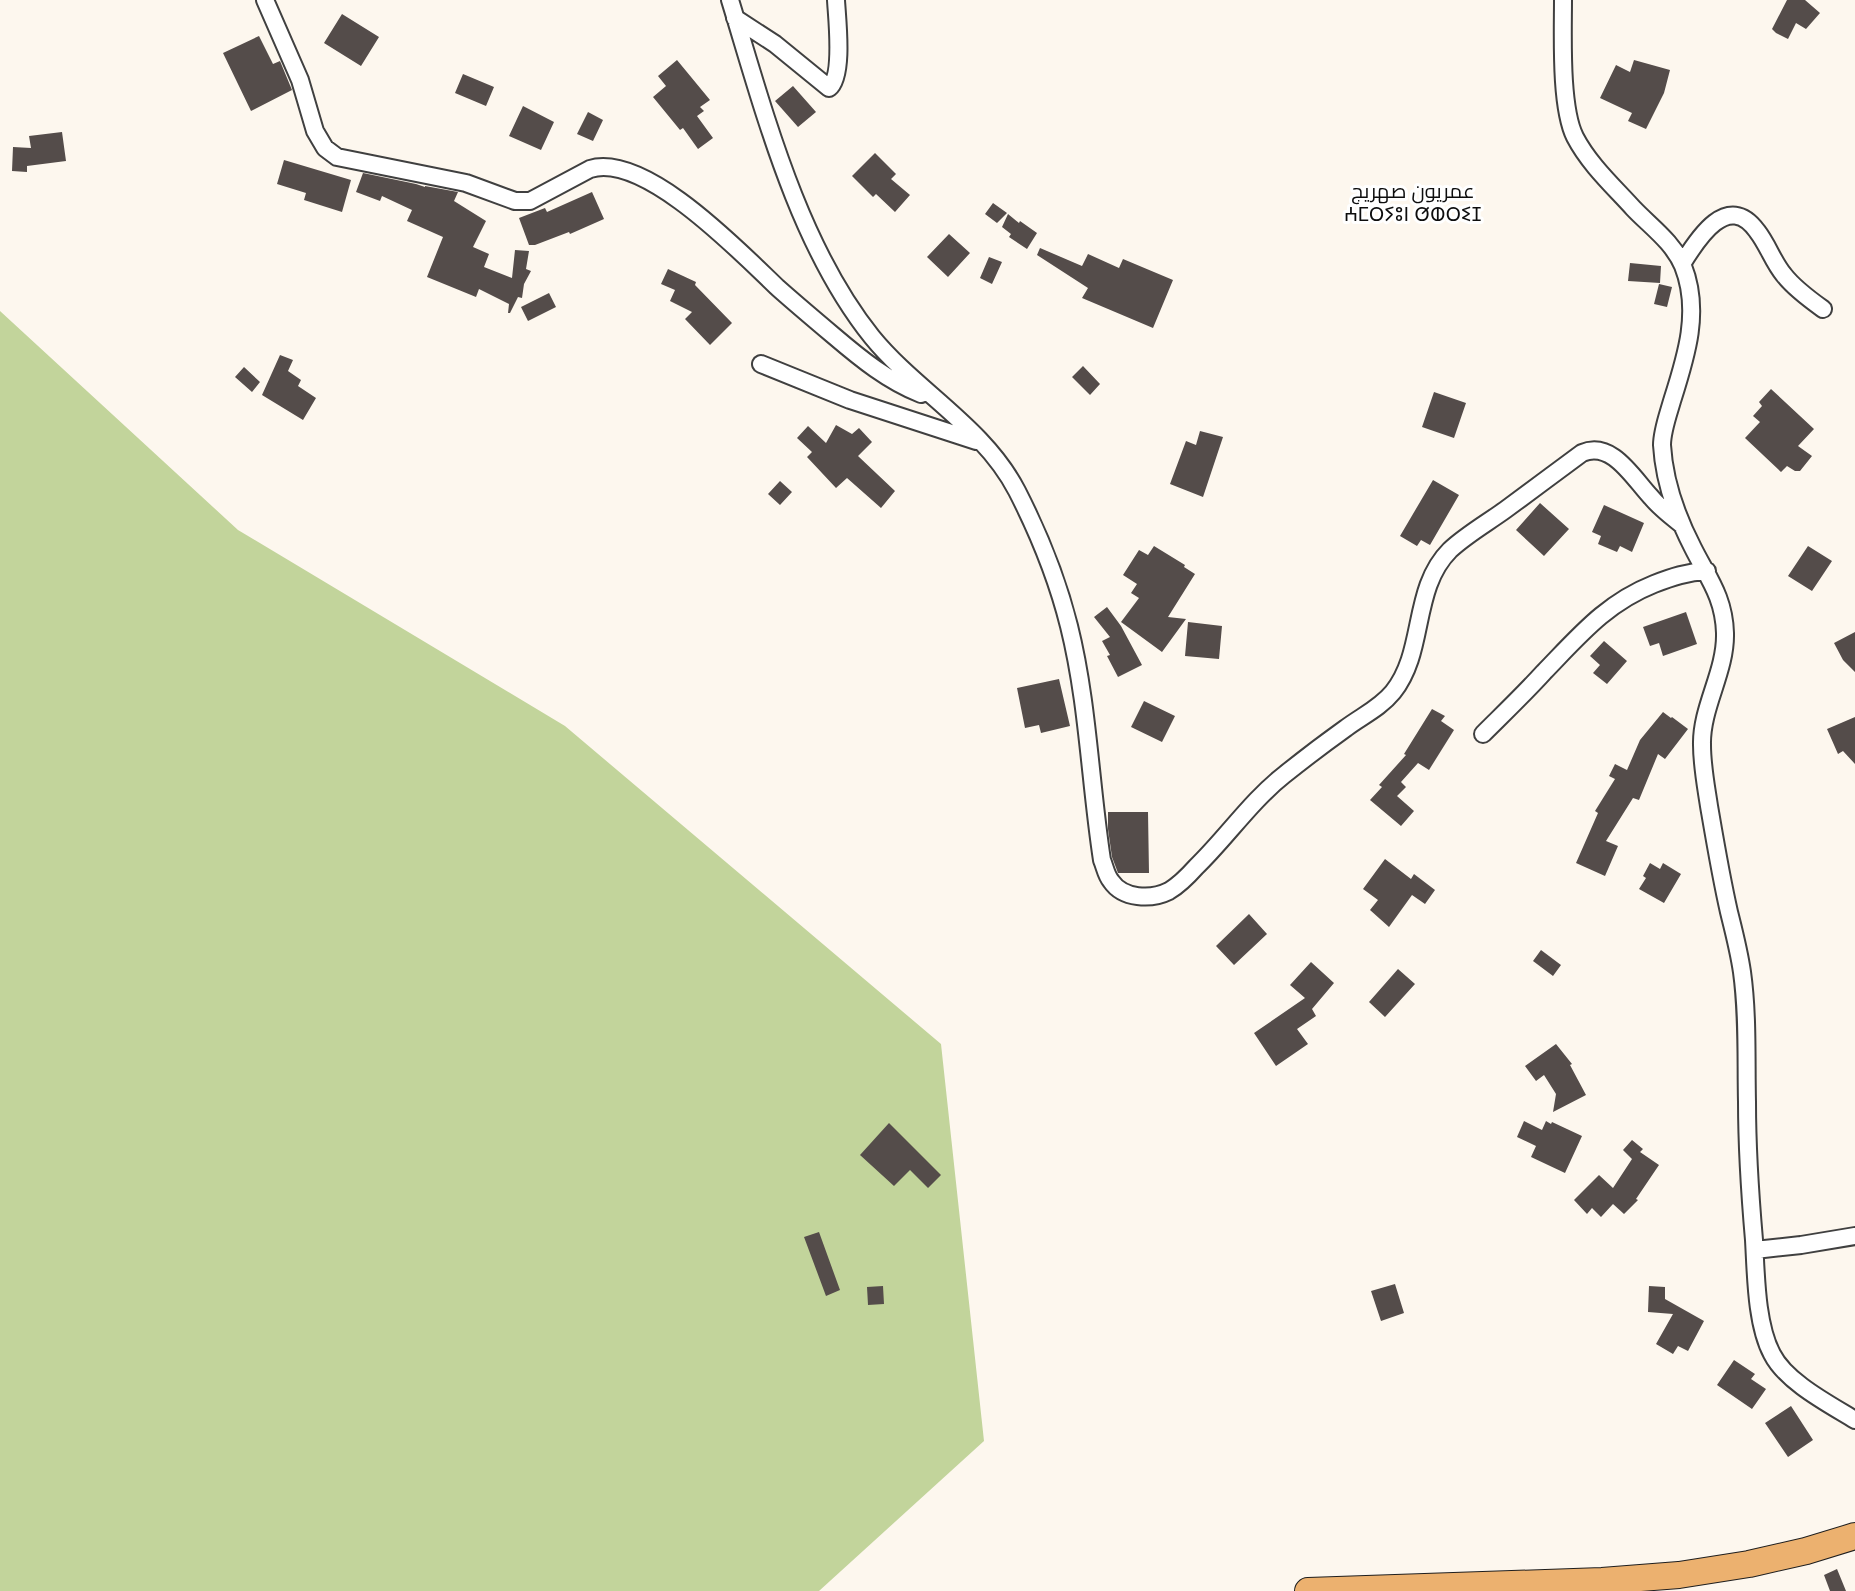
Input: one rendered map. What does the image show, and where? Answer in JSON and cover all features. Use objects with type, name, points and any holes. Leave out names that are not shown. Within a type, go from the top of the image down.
[{"type":"main road","points":[[1308,1591],[1602,1581],[1679,1575],[1749,1564],[1806,1551],[1855,1536]]},
{"type":"street","points":[[265,0],[300,80],[315,131],[325,148],[337,157],[466,183],[515,201],[530,201],[597,167],[607,167],[634,175],[675,199],[709,224],[850,350],[893,381],[936,400]]},
{"type":"street","points":[[730,0],[768,124],[799,209],[816,247],[846,300],[871,336],[899,367],[983,442],[1004,468],[1017,489],[1043,544],[1056,580],[1079,674],[1102,860],[1112,883],[1123,891],[1138,897],[1160,894],[1177,885],[1205,859],[1282,776],[1378,707],[1393,692],[1405,670],[1415,642],[1424,598],[1440,562],[1450,550],[1473,532],[1582,453],[1588,450],[1598,450],[1610,454],[1625,467],[1666,513],[1682,525]]},
{"type":"street","points":[[735,18],[775,44],[829,88],[836,79],[838,60],[836,0]]},
{"type":"street","points":[[1563,0],[1566,107],[1575,136],[1592,163],[1672,248],[1682,264],[1688,284],[1692,318],[1688,344],[1662,439],[1670,488],[1682,525],[1717,591],[1723,610],[1724,654],[1705,718],[1701,739],[1702,761],[1721,873],[1739,951],[1746,1004],[1747,1105],[1755,1250],[1762,1324],[1773,1357],[1802,1386],[1855,1420]]},
{"type":"street","points":[[1682,264],[1695,243],[1714,222],[1727,216],[1743,217],[1758,232],[1785,276],[1823,309]]},
{"type":"street","points":[[761,363],[850,400],[983,442]]},
{"type":"street","points":[[1483,735],[1574,640],[1613,605],[1646,587],[1678,574],[1707,572]]},
{"type":"street","points":[[1755,1250],[1855,1236]]},
{"type":"green space","points":[[0,311],[238,530],[565,726],[941,1044],[984,1441],[819,1591],[0,1591]]},
{"type":"building","points":[[1787,0],[1805,0],[1820,13],[1806,29],[1796,23],[1788,39],[1772,29]]},
{"type":"building","points":[[342,14],[379,37],[361,66],[324,43]]},
{"type":"building","points":[[259,36],[273,64],[280,61],[292,90],[251,111],[223,53]]},
{"type":"building","points":[[677,60],[710,100],[700,107],[704,111],[697,116],[713,138],[698,149],[683,128],[680,130],[653,97],[666,86],[658,76]]},
{"type":"building","points":[[1634,60],[1670,70],[1664,93],[1646,129],[1628,121],[1632,113],[1600,98],[1616,65],[1630,72]]},
{"type":"building","points":[[463,74],[494,87],[486,106],[455,93]]},
{"type":"building","points":[[793,86],[816,112],[798,127],[775,101]]},
{"type":"building","points":[[523,106],[554,122],[541,150],[509,136]]},
{"type":"building","points":[[588,112],[603,120],[593,141],[577,134]]},
{"type":"building","points":[[62,132],[66,161],[27,166],[27,172],[12,171],[13,147],[31,148],[29,136]]},
{"type":"building","points":[[875,153],[896,174],[891,179],[910,195],[895,212],[876,194],[873,197],[852,176]]},
{"type":"building","points":[[284,160],[351,180],[342,212],[304,200],[306,193],[277,184]]},
{"type":"building","points":[[363,173],[458,192],[454,201],[486,221],[473,247],[489,254],[484,267],[512,278],[515,250],[529,251],[526,269],[531,271],[524,284],[522,298],[518,297],[510,313],[508,313],[509,304],[479,289],[476,297],[427,277],[443,237],[407,221],[412,210],[382,196],[380,201],[356,192]]},
{"type":"building","points":[[592,192],[604,219],[570,234],[569,232],[535,245],[529,245],[519,218],[545,208],[547,212]]},
{"type":"building","points":[[993,203],[1007,213],[997,223],[985,214]]},
{"type":"building","points":[[1008,214],[1037,233],[1027,249],[1009,237],[1011,234],[1002,227]]},
{"type":"building","points":[[949,234],[970,253],[948,277],[927,257]]},
{"type":"building","points":[[1040,248],[1082,266],[1088,254],[1119,268],[1123,259],[1173,280],[1153,328],[1082,298],[1088,288],[1037,255]]},
{"type":"building","points":[[989,257],[1002,262],[992,284],[980,278]]},
{"type":"building","points":[[1630,263],[1661,266],[1660,283],[1628,281]]},
{"type":"building","points":[[668,269],[696,282],[695,285],[732,323],[710,345],[685,319],[692,312],[670,301],[675,290],[661,284]]},
{"type":"building","points":[[1659,284],[1672,287],[1667,307],[1654,304]]},
{"type":"building","points":[[549,293],[556,307],[528,321],[521,307]]},
{"type":"building","points":[[280,355],[293,360],[288,371],[301,380],[298,386],[316,398],[303,420],[262,395]]},
{"type":"building","points":[[1083,366],[1100,384],[1090,395],[1072,377]]},
{"type":"building","points":[[244,367],[260,382],[252,392],[235,377]]},
{"type":"building","points":[[1771,389],[1814,429],[1798,446],[1812,456],[1800,471],[1787,466],[1781,472],[1745,438],[1760,422],[1753,416],[1762,406],[1759,402]]},
{"type":"building","points":[[1434,392],[1466,403],[1454,438],[1422,427]]},
{"type":"building","points":[[836,425],[852,434],[859,428],[872,442],[858,456],[895,491],[881,508],[847,478],[836,488],[807,457],[812,452],[797,438],[808,426],[826,443]]},
{"type":"building","points":[[1200,431],[1223,437],[1203,497],[1170,484],[1186,441],[1196,445]]},
{"type":"building","points":[[1433,480],[1459,495],[1430,545],[1421,540],[1417,546],[1400,536]]},
{"type":"building","points":[[780,481],[792,492],[780,505],[768,494]]},
{"type":"building","points":[[1540,503],[1569,529],[1544,556],[1516,530]]},
{"type":"building","points":[[1604,505],[1644,523],[1632,552],[1620,546],[1617,552],[1598,544],[1601,536],[1592,532]]},
{"type":"building","points":[[1154,546],[1195,574],[1168,617],[1186,619],[1162,652],[1121,622],[1139,598],[1131,593],[1137,584],[1123,575],[1139,550],[1148,555]]},
{"type":"building","points":[[1808,546],[1832,561],[1812,591],[1788,576]]},
{"type":"building","points":[[1107,607],[1121,626],[1142,665],[1118,677],[1102,641],[1110,637],[1094,617]]},
{"type":"building","points":[[1686,612],[1697,644],[1663,656],[1659,643],[1650,646],[1643,627]]},
{"type":"building","points":[[1188,622],[1222,626],[1219,659],[1185,656]]},
{"type":"building","points":[[1855,632],[1855,672],[1843,660],[1834,643]]},
{"type":"building","points":[[1604,641],[1627,661],[1607,684],[1593,673],[1600,665],[1590,656]]},
{"type":"building","points":[[1059,679],[1070,726],[1041,733],[1039,725],[1025,728],[1017,688]]},
{"type":"building","points":[[1144,701],[1175,716],[1162,742],[1131,727]]},
{"type":"building","points":[[1432,709],[1445,716],[1441,721],[1454,730],[1429,770],[1418,763],[1401,782],[1406,787],[1397,796],[1414,811],[1401,826],[1370,800],[1382,787],[1379,785],[1406,755],[1404,754]]},
{"type":"building","points":[[1663,712],[1688,729],[1665,759],[1658,754],[1639,800],[1633,798],[1606,841],[1618,846],[1605,876],[1576,863],[1598,813],[1595,811],[1615,779],[1609,776],[1615,764],[1627,770],[1640,740]]},
{"type":"building","points":[[1855,717],[1855,764],[1843,751],[1838,754],[1827,729]]},
{"type":"building","points":[[1108,812],[1148,812],[1149,873],[1118,873],[1112,857]]},
{"type":"building","points":[[1385,859],[1411,879],[1414,874],[1435,890],[1425,904],[1412,895],[1389,927],[1370,910],[1378,900],[1363,889]]},
{"type":"building","points":[[1650,863],[1660,869],[1663,863],[1681,874],[1664,903],[1639,889],[1646,878],[1643,876]]},
{"type":"building","points":[[1249,914],[1267,934],[1234,965],[1216,946]]},
{"type":"building","points":[[1541,950],[1561,965],[1553,976],[1533,961]]},
{"type":"building","points":[[1311,962],[1334,983],[1312,1009],[1316,1016],[1297,1029],[1308,1044],[1276,1066],[1254,1033],[1305,998],[1290,985]]},
{"type":"building","points":[[1398,969],[1415,984],[1385,1017],[1369,1002]]},
{"type":"building","points":[[1556,1044],[1572,1064],[1570,1065],[1586,1095],[1553,1112],[1556,1094],[1544,1075],[1536,1081],[1525,1066]]},
{"type":"building","points":[[1524,1121],[1542,1130],[1546,1121],[1551,1124],[1552,1122],[1582,1136],[1565,1173],[1531,1157],[1536,1146],[1517,1137]]},
{"type":"building","points":[[889,1123],[941,1175],[928,1188],[910,1170],[894,1186],[860,1155]]},
{"type":"building","points":[[1632,1140],[1643,1149],[1640,1152],[1659,1165],[1636,1199],[1638,1200],[1624,1214],[1613,1204],[1601,1217],[1592,1208],[1587,1214],[1574,1200],[1599,1175],[1613,1188],[1632,1159],[1623,1150]]},
{"type":"building","points":[[819,1232],[840,1290],[826,1296],[804,1237]]},
{"type":"building","points":[[1395,1284],[1404,1313],[1381,1321],[1371,1291]]},
{"type":"building","points":[[883,1286],[884,1304],[868,1305],[867,1287]]},
{"type":"building","points":[[1649,1286],[1665,1287],[1665,1299],[1704,1321],[1688,1351],[1678,1346],[1673,1354],[1656,1344],[1673,1314],[1648,1312]]},
{"type":"building","points":[[1734,1360],[1755,1374],[1751,1379],[1766,1389],[1752,1409],[1717,1385]]},
{"type":"building","points":[[1791,1406],[1813,1440],[1788,1457],[1765,1423]]},
{"type":"building","points":[[1837,1569],[1846,1591],[1830,1591],[1824,1575]]},
{"type":"district","name":"عمريون صهريج ⵄⵎⵔⵢⵓⵏ ⵚⵀⵔⵉⵊ","points":[[1413,202]]}]
